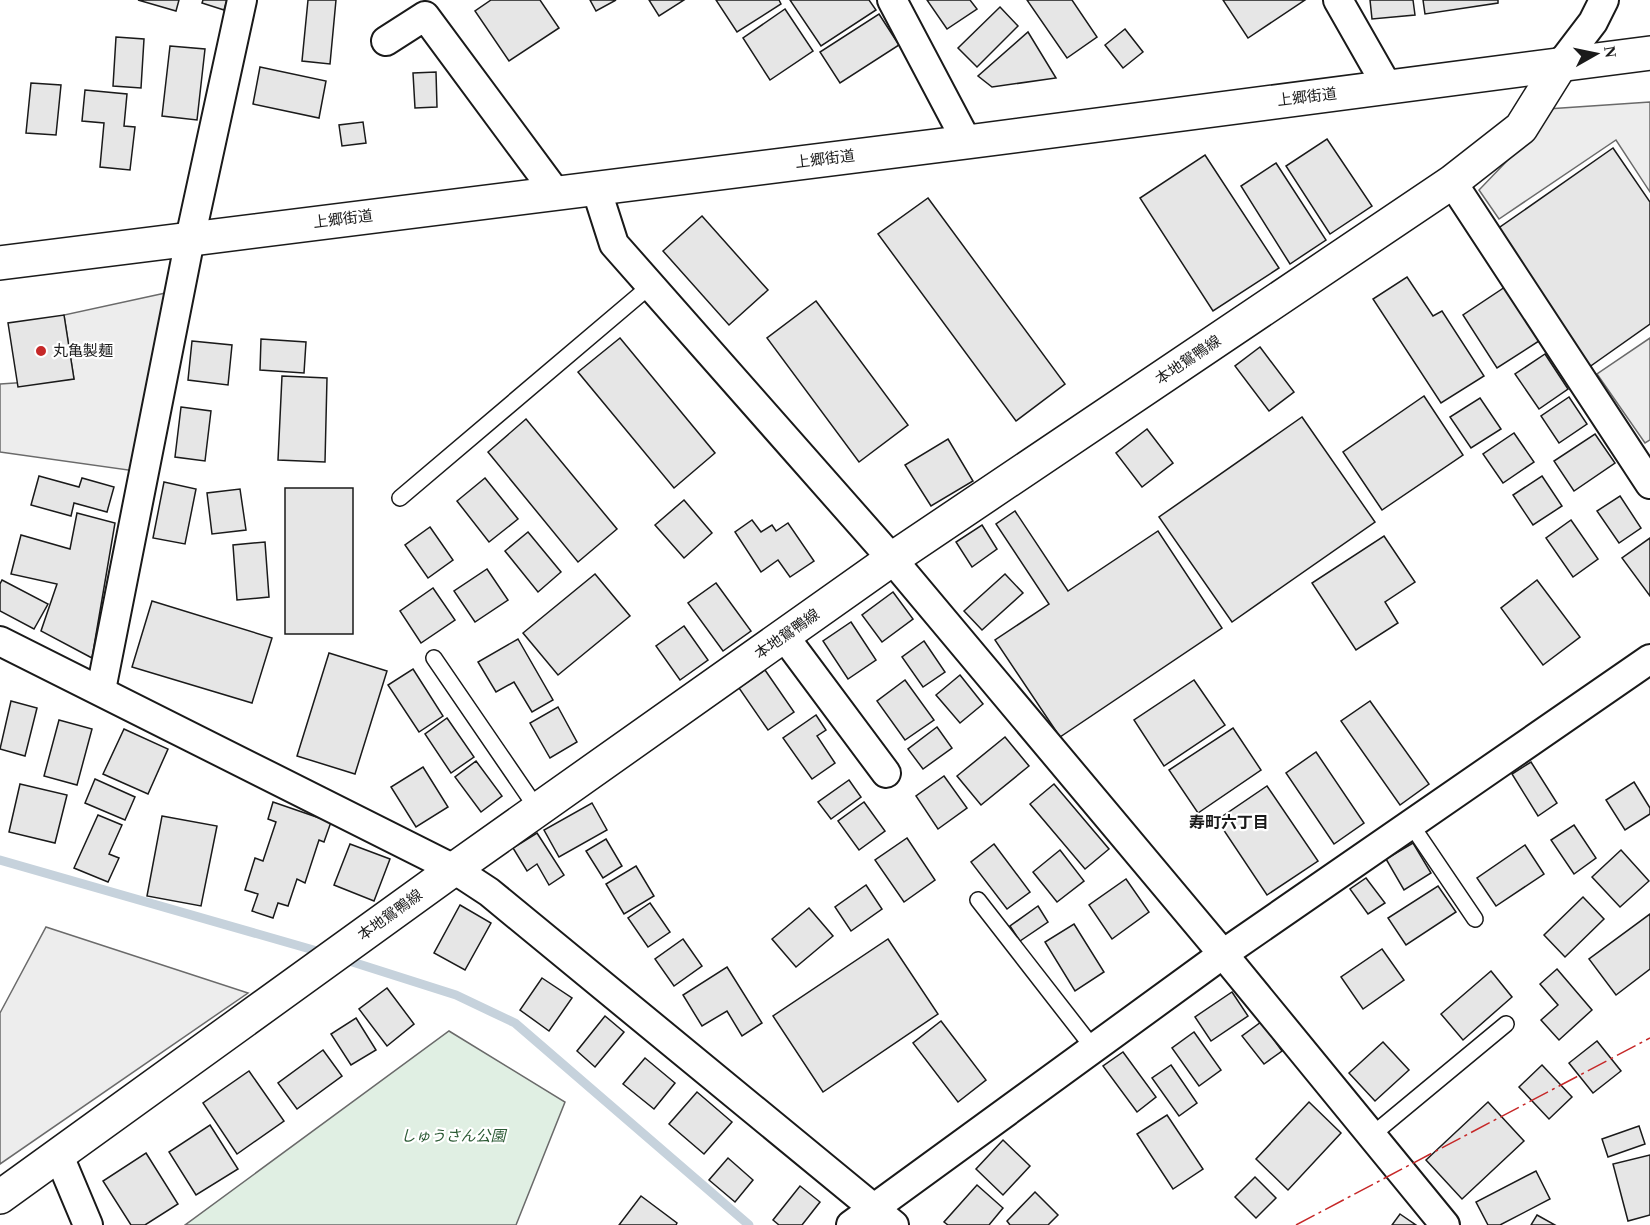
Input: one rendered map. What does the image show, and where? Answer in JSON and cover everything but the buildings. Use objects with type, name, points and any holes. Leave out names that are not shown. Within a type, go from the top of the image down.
[{"type":"main road","name":"上郷街道","points":[[0,263],[967,142],[1650,53]]},
{"type":"main road","name":"本地鴛鴨線","points":[[0,1197],[454,868],[892,560],[1452,182],[1521,128],[1561,64]]},
{"type":"street","points":[[101,690],[190,239],[242,0]]},
{"type":"street","points":[[892,0],[967,142]]},
{"type":"street","points":[[1338,0],[1387,87]]},
{"type":"street","points":[[1561,64],[1593,22],[1604,0]]},
{"type":"street","points":[[386,41],[425,16],[556,193]]},
{"type":"street","points":[[1452,182],[1650,484]]},
{"type":"street","points":[[596,188],[614,244],[892,560],[1223,954],[1445,1225]]},
{"type":"street","points":[[784,636],[886,773]]},
{"type":"street","points":[[0,641],[454,868],[489,892],[884,1216]]},
{"type":"street","points":[[851,1225],[884,1216],[1094,1049],[1223,954],[1650,659]]},
{"type":"street","points":[[59,1156],[88,1225]]},
{"type":"lane","points":[[400,498],[650,286]]},
{"type":"lane","points":[[434,657],[538,810]]},
{"type":"lane","points":[[1410,823],[1475,919]]},
{"type":"lane","points":[[978,900],[1094,1049]]},
{"type":"lane","points":[[1372,1135],[1506,1023]]},
{"type":"green space","name":"しゅうさん公園","points":[[449,1031],[565,1102],[516,1225],[185,1225]]},
{"type":"shaded area","points":[[1650,102],[1650,192],[1616,140],[1499,219],[1479,190],[1533,134],[1547,109]]},
{"type":"shaded area","points":[[170,292],[135,471],[0,452],[0,384],[74,379],[64,315]]},
{"type":"shaded area","points":[[1650,338],[1650,440],[1645,443],[1597,374]]},
{"type":"shaded area","points":[[46,927],[248,993],[0,1164],[0,1013]]},
{"type":"waterway","points":[[0,860],[324,953]]},
{"type":"waterway","points":[[343,959],[456,995],[515,1023],[749,1225]]},
{"type":"power","points":[[1296,1225],[1650,1038]]},
{"type":"place","name":"丸亀製麺","points":[[41,351]]},
{"type":"district","name":"寿町六丁目","points":[[1229,822]]}]
